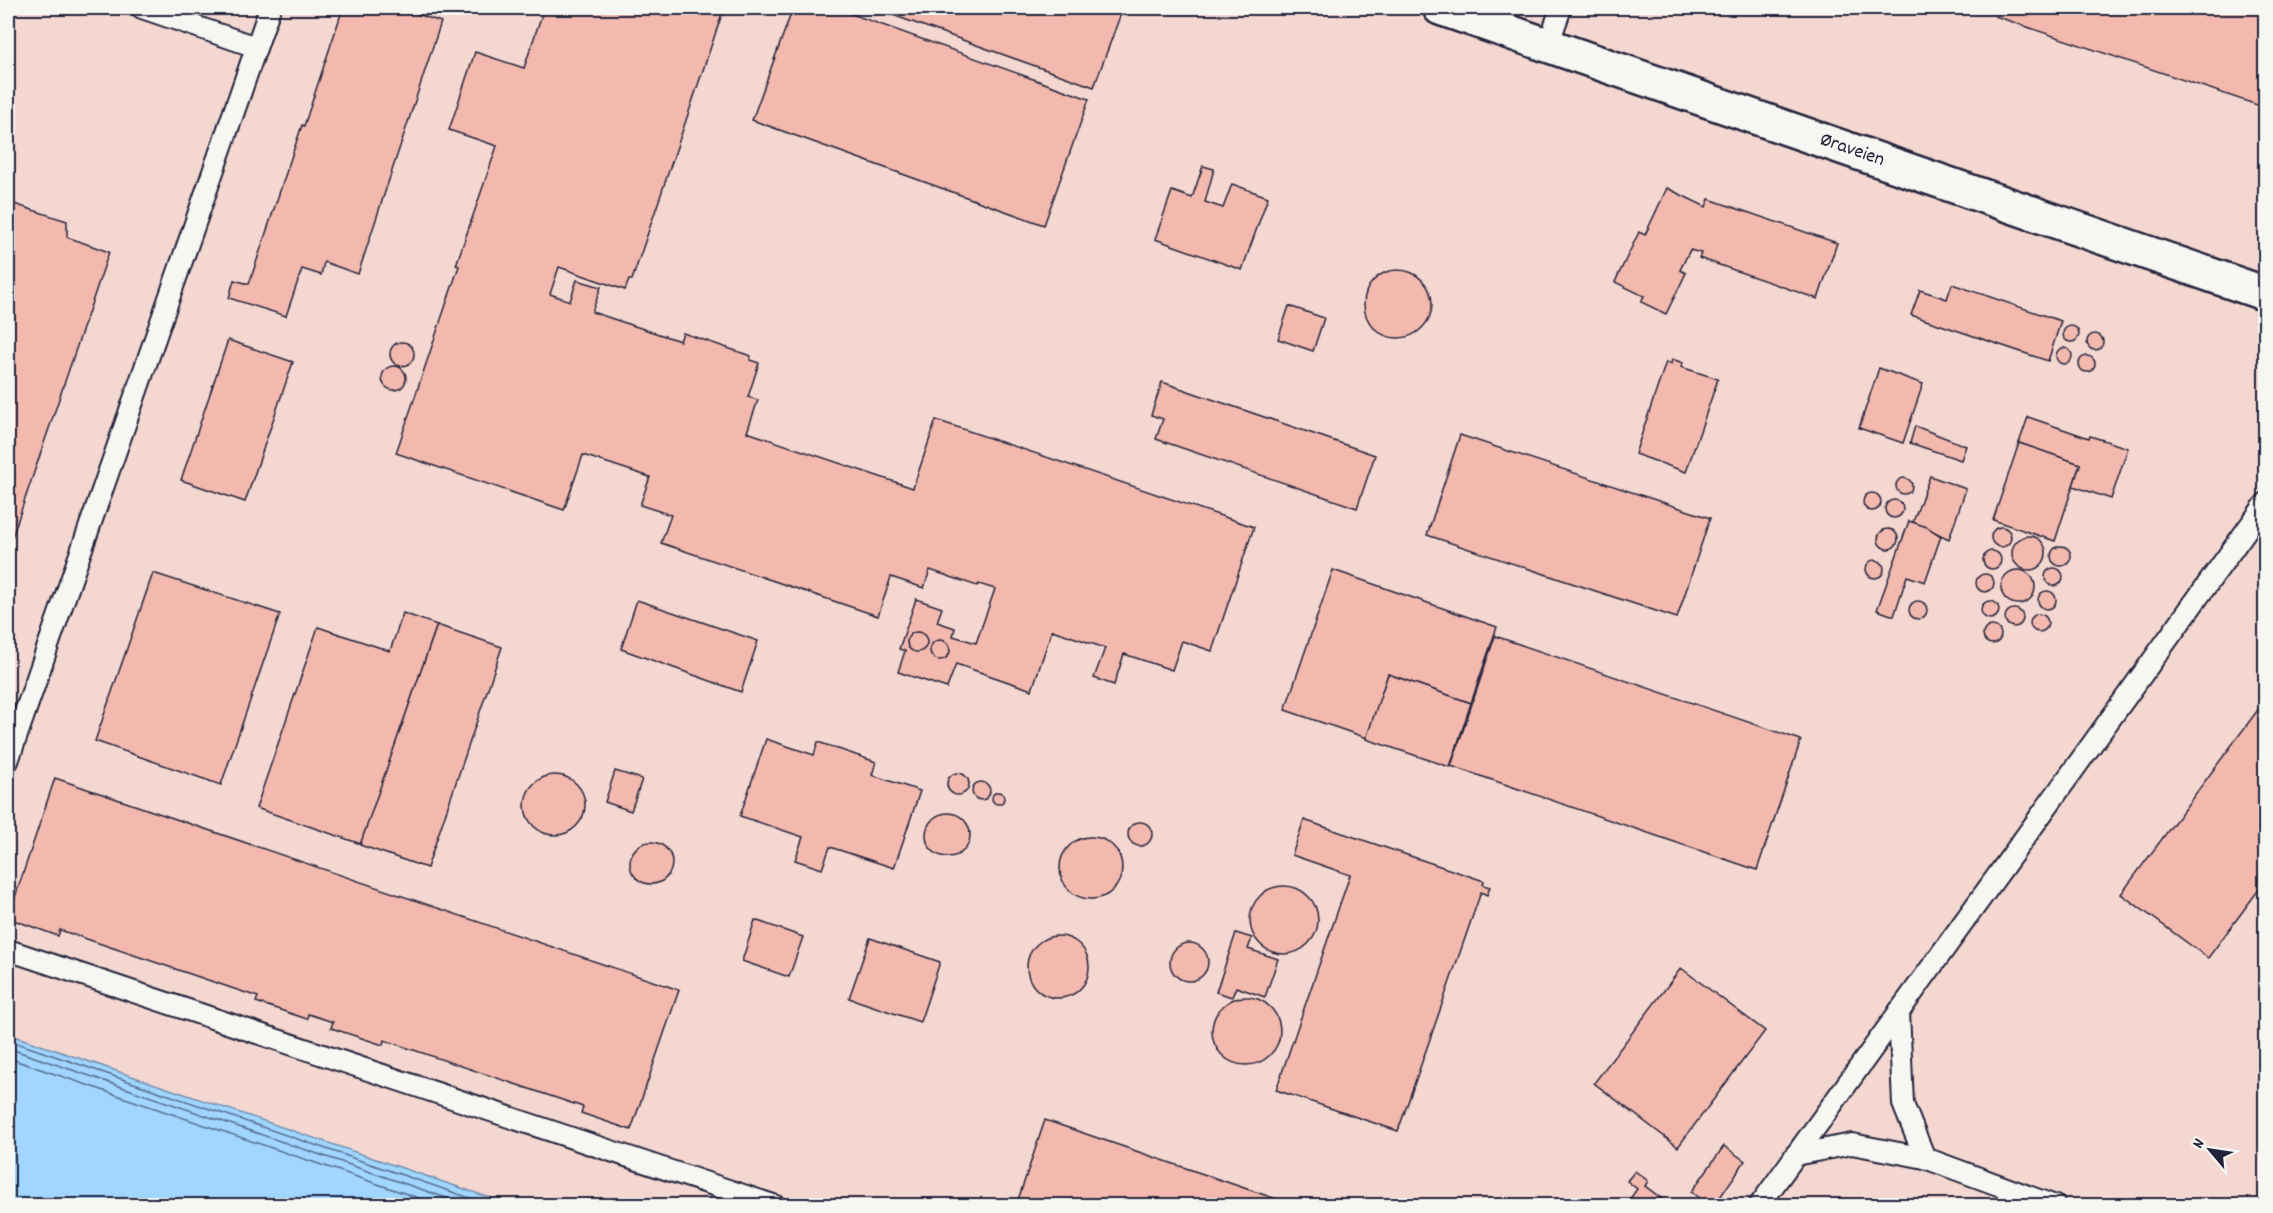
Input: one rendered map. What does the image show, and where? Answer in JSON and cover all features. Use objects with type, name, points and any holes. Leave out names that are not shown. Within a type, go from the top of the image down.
[{"type":"street","name":"Øraveien","points":[[1440,8],[2265,294]]},
{"type":"lane","points":[[142,8],[256,47]]},
{"type":"lane","points":[[8,761],[270,8]]},
{"type":"lane","points":[[1548,45],[1561,8]]},
{"type":"lane","points":[[1759,1206],[2265,503]]},
{"type":"lane","points":[[8,951],[776,1206]]},
{"type":"lane","points":[[1899,1011],[1903,1104],[1925,1158]]},
{"type":"lane","points":[[1795,1155],[1852,1144],[1925,1158],[2055,1206]]},
{"type":"shaded area","points":[[8,8],[2265,8],[2265,1205],[511,1205],[8,1034]]},
{"type":"water","points":[[8,1034],[511,1205],[8,1205]]},
{"type":"building","points":[[343,8],[399,8],[441,22],[358,274],[324,262],[321,275],[302,269],[286,316],[229,298],[234,280],[249,284]]},
{"type":"building","points":[[544,8],[724,8],[632,280],[629,280],[625,290],[559,267],[550,294],[570,301],[577,280],[601,287],[592,312],[680,341],[683,333],[751,356],[750,360],[759,363],[748,397],[758,400],[747,432],[913,488],[936,420],[1254,527],[1212,651],[1182,641],[1172,670],[1124,654],[1114,685],[1094,678],[1105,648],[1052,630],[1032,690],[956,664],[947,688],[898,672],[905,651],[899,649],[916,599],[942,608],[937,622],[955,628],[953,636],[976,643],[995,589],[979,584],[977,586],[930,570],[924,588],[891,577],[878,616],[661,543],[671,515],[640,505],[650,477],[583,455],[564,510],[396,453],[497,146],[449,130],[475,52],[524,68]]},
{"type":"building","points":[[793,8],[835,8],[1089,99],[1044,225],[752,120]]},
{"type":"building","points":[[873,8],[1123,8],[1094,87]]},
{"type":"building","points":[[1989,8],[2266,8],[2266,108],[1995,16],[1997,10]]},
{"type":"building","points":[[1203,166],[1214,169],[1205,202],[1223,208],[1232,184],[1268,197],[1242,270],[1155,239],[1172,191],[1192,198]]},
{"type":"building","points":[[1667,188],[1706,207],[1709,199],[1837,243],[1818,299],[1699,258],[1701,253],[1690,250],[1680,270],[1686,273],[1666,314],[1641,302],[1644,296],[1615,282],[1639,232],[1645,235]]},
{"type":"building","points":[[11,203],[67,221],[67,237],[109,252],[8,549],[8,217],[11,218]]},
{"type":"building","points":[[1398,270],[1411,273],[1422,280],[1429,291],[1432,304],[1429,317],[1422,328],[1411,335],[1398,338],[1385,335],[1374,328],[1367,317],[1364,304],[1367,291],[1374,280],[1385,273]]},
{"type":"building","points":[[1952,284],[2061,321],[2048,361],[1911,315],[1920,290],[1947,299]]},
{"type":"building","points":[[1289,306],[1324,318],[1313,351],[1278,339]]},
{"type":"building","points":[[2068,326],[2074,326],[2079,334],[2077,340],[2068,342],[2063,337],[2063,331]]},
{"type":"building","points":[[2095,334],[2101,336],[2103,342],[2101,348],[2095,350],[2089,348],[2087,342],[2089,336]]},
{"type":"building","points":[[228,340],[293,362],[245,502],[181,480]]},
{"type":"building","points":[[402,342],[411,345],[414,354],[411,363],[402,366],[393,363],[390,354],[393,345]]},
{"type":"building","points":[[2064,348],[2070,350],[2072,356],[2070,362],[2064,364],[2058,362],[2056,356],[2058,350]]},
{"type":"building","points":[[2087,356],[2095,364],[2087,372],[2079,364]]},
{"type":"building","points":[[1672,359],[1683,363],[1681,367],[1718,379],[1686,472],[1635,454],[1666,362],[1671,364]]},
{"type":"building","points":[[394,366],[402,370],[406,378],[402,386],[394,390],[386,386],[382,378],[386,370]]},
{"type":"building","points":[[1879,368],[1923,384],[1903,443],[1859,428]]},
{"type":"building","points":[[1162,382],[1375,455],[1357,508],[1156,439],[1163,419],[1151,415]]},
{"type":"building","points":[[2028,417],[2089,438],[2090,436],[2128,448],[2111,499],[2073,486],[2080,464],[2019,443]]},
{"type":"building","points":[[1915,426],[1966,446],[1961,460],[1910,443]]},
{"type":"building","points":[[1460,435],[1710,518],[1677,618],[1427,535]]},
{"type":"building","points":[[2019,443],[2080,464],[2055,541],[1993,520]]},
{"type":"building","points":[[1930,476],[1966,489],[1949,539],[1913,522]]},
{"type":"building","points":[[1901,478],[1907,478],[1912,486],[1910,492],[1901,494],[1896,489],[1896,483]]},
{"type":"building","points":[[1868,493],[1876,493],[1881,498],[1879,509],[1868,511],[1863,506],[1863,498]]},
{"type":"building","points":[[1894,500],[1900,503],[1903,509],[1900,515],[1894,518],[1888,515],[1885,509],[1888,503]]},
{"type":"building","points":[[1909,521],[1927,527],[1941,536],[1925,582],[1907,576],[1894,616],[1877,610]]},
{"type":"building","points":[[2001,527],[2008,530],[2011,537],[2008,544],[2001,547],[1994,544],[1991,537],[1994,530]]},
{"type":"building","points":[[1888,529],[1895,532],[1898,539],[1895,546],[1888,549],[1881,546],[1878,539],[1881,532]]},
{"type":"building","points":[[2029,536],[2041,541],[2046,553],[2041,565],[2029,570],[2017,565],[2012,553],[2017,541]]},
{"type":"building","points":[[2061,546],[2068,549],[2071,556],[2068,563],[2061,566],[2054,563],[2051,556],[2054,549]]},
{"type":"building","points":[[1992,551],[1998,554],[2001,560],[1998,566],[1992,569],[1986,566],[1983,560],[1986,554]]},
{"type":"building","points":[[1871,560],[1879,560],[1884,565],[1882,576],[1871,578],[1866,573],[1866,565]]},
{"type":"building","points":[[2050,568],[2058,568],[2063,573],[2061,584],[2050,586],[2045,581],[2045,573]]},
{"type":"building","points":[[1333,570],[1497,627],[1471,703],[1388,674],[1367,738],[1285,710]]},
{"type":"building","points":[[2018,570],[2030,575],[2035,587],[2030,599],[2018,604],[2006,599],[2001,587],[2006,575]]},
{"type":"building","points":[[153,573],[280,614],[221,785],[95,741]]},
{"type":"building","points":[[1985,574],[1991,577],[1994,583],[1991,589],[1985,592],[1979,589],[1976,583],[1979,577]]},
{"type":"building","points":[[2043,591],[2051,591],[2056,596],[2054,607],[2043,609],[2038,604],[2038,596]]},
{"type":"building","points":[[637,600],[758,641],[741,692],[621,649]]},
{"type":"building","points":[[1918,601],[1924,604],[1927,610],[1924,616],[1918,619],[1912,616],[1909,610],[1912,604]]},
{"type":"building","points":[[1990,601],[1996,604],[1999,610],[1996,616],[1990,619],[1984,616],[1981,610],[1984,604]]},
{"type":"building","points":[[2010,609],[2018,609],[2023,614],[2021,625],[2010,627],[2005,622],[2005,614]]},
{"type":"building","points":[[403,613],[437,625],[361,844],[256,808],[318,627],[390,651]]},
{"type":"building","points":[[2035,614],[2043,614],[2048,619],[2046,630],[2035,632],[2030,627],[2030,619]]},
{"type":"building","points":[[437,625],[502,647],[427,868],[360,845]]},
{"type":"building","points":[[1988,626],[1996,626],[2001,631],[1999,642],[1988,644],[1983,639],[1983,631]]},
{"type":"building","points":[[917,632],[924,635],[927,642],[924,649],[917,652],[910,649],[907,642],[910,635]]},
{"type":"building","points":[[1495,636],[1801,740],[1757,870],[1451,766]]},
{"type":"building","points":[[940,640],[947,643],[950,650],[947,657],[940,660],[933,657],[930,650],[933,643]]},
{"type":"building","points":[[1388,674],[1471,703],[1450,767],[1366,739]]},
{"type":"building","points":[[2266,699],[2266,880],[2208,958],[2121,894]]},
{"type":"building","points":[[766,739],[814,755],[818,742],[876,762],[872,775],[920,791],[894,868],[830,847],[822,869],[795,860],[803,837],[740,816]]},
{"type":"building","points":[[615,771],[642,779],[631,811],[605,802]]},
{"type":"building","points":[[958,773],[966,776],[969,784],[966,792],[958,795],[950,792],[947,784],[950,776]]},
{"type":"building","points":[[555,775],[576,784],[585,805],[576,826],[555,835],[534,826],[525,805],[534,784]]},
{"type":"building","points":[[55,778],[679,990],[631,1130],[581,1113],[583,1107],[384,1040],[383,1045],[331,1028],[333,1022],[308,1014],[307,1019],[256,1002],[258,997],[60,930],[58,936],[8,918]]},
{"type":"building","points":[[977,782],[985,782],[990,787],[988,798],[977,800],[972,795],[972,787]]},
{"type":"building","points":[[1000,792],[1003,793],[1003,803],[996,804],[993,803],[992,796],[993,793]]},
{"type":"building","points":[[948,813],[963,820],[970,835],[963,850],[948,857],[933,850],[926,835],[933,820]]},
{"type":"building","points":[[1304,820],[1484,881],[1483,885],[1490,887],[1487,895],[1481,892],[1398,1131],[1276,1090],[1350,875],[1292,855]]},
{"type":"building","points":[[1140,822],[1145,823],[1151,829],[1151,839],[1145,845],[1140,846],[1135,845],[1129,839],[1128,834],[1129,829],[1135,823]]},
{"type":"building","points":[[1091,837],[1103,839],[1113,846],[1120,856],[1122,868],[1120,880],[1113,890],[1103,897],[1091,899],[1079,897],[1069,890],[1062,880],[1060,868],[1062,856],[1069,846],[1079,839]]},
{"type":"building","points":[[651,842],[666,848],[672,863],[666,878],[651,884],[636,878],[630,863],[636,848]]},
{"type":"building","points":[[1284,886],[1297,889],[1308,896],[1315,907],[1318,920],[1315,933],[1308,944],[1297,951],[1284,954],[1271,951],[1260,944],[1253,933],[1250,920],[1253,907],[1260,896],[1271,889]]},
{"type":"building","points":[[755,920],[803,937],[789,977],[742,961]]},
{"type":"building","points":[[1236,933],[1252,938],[1248,949],[1278,959],[1265,997],[1236,987],[1232,997],[1216,992]]},
{"type":"building","points":[[1058,936],[1070,938],[1080,945],[1087,955],[1089,967],[1087,979],[1080,989],[1070,996],[1058,998],[1046,996],[1036,989],[1029,979],[1027,967],[1029,955],[1036,945],[1046,938]]},
{"type":"building","points":[[870,938],[940,962],[920,1022],[849,998]]},
{"type":"building","points":[[1189,943],[1203,948],[1208,962],[1203,976],[1189,981],[1175,976],[1170,962],[1175,948]]},
{"type":"building","points":[[1681,968],[1765,1031],[1678,1147],[1594,1083]]},
{"type":"building","points":[[1246,997],[1259,1000],[1270,1007],[1277,1018],[1280,1031],[1277,1044],[1270,1055],[1259,1062],[1246,1065],[1233,1062],[1222,1055],[1215,1044],[1212,1031],[1215,1018],[1222,1007],[1233,1000]]},
{"type":"building","points":[[1045,1120],[1297,1206],[1016,1206]]},
{"type":"building","points":[[1724,1146],[1745,1161],[1714,1206],[1710,1206],[1691,1192]]},
{"type":"building","points":[[1635,1171],[1648,1181],[1645,1186],[1662,1199],[1657,1206],[1625,1206],[1637,1189],[1627,1181]]}]
